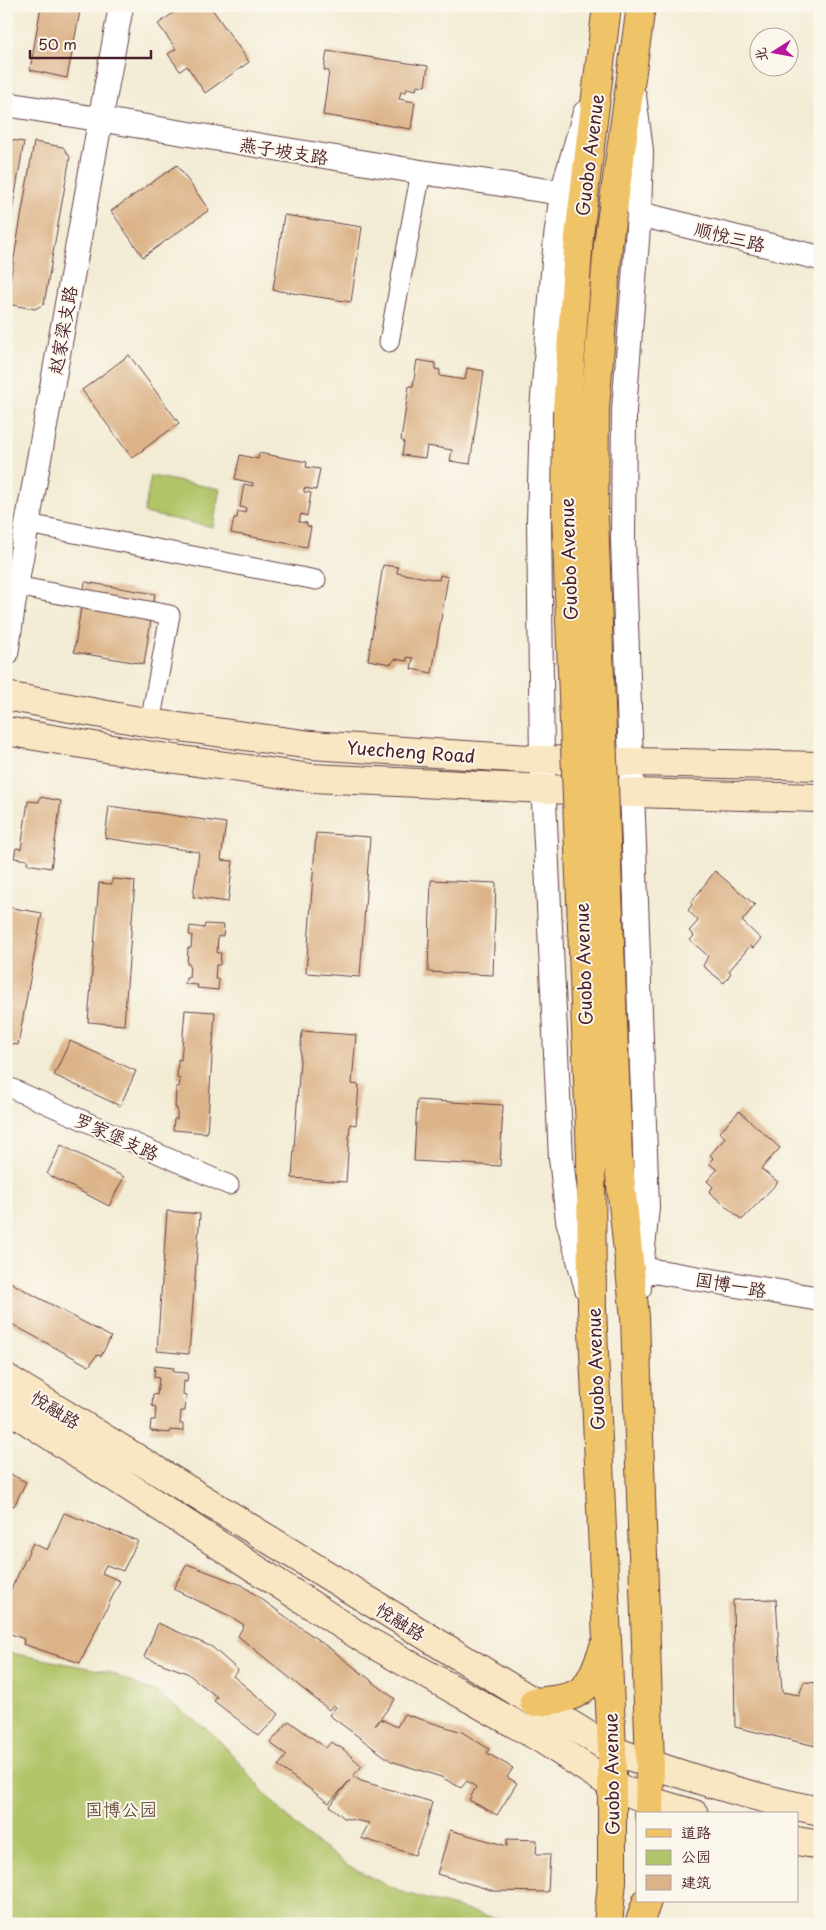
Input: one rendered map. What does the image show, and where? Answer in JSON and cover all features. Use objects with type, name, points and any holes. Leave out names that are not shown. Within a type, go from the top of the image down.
[{"type":"main road","name":"Guobo Avenue","points":[[608,6],[579,236],[567,410],[566,516],[591,1157],[592,1309],[612,1750],[612,1880],[608,1924]]},
{"type":"main road","name":"Guobo Avenue","points":[[641,6],[608,244],[595,409],[594,519],[618,1157],[635,1317],[650,1807]]},
{"type":"main road","name":"Yuecheng Road","points":[[6,696],[150,723],[311,745],[542,760],[820,766]]},
{"type":"main road","name":"Yuecheng Road","points":[[6,731],[147,755],[312,778],[633,793],[820,798]]},
{"type":"main road","name":"悦融路","points":[[6,1378],[612,1750],[650,1764],[784,1804],[820,1811]]},
{"type":"main road","name":"悦融路","points":[[6,1407],[364,1639],[540,1738],[612,1785],[650,1807],[681,1812]]},
{"type":"main road","points":[[534,1702],[564,1700],[582,1691],[593,1677],[607,1641]]},
{"type":"main road","points":[[798,1841],[820,1845]]},
{"type":"main road","points":[[639,1924],[641,1902]]},
{"type":"main road","points":[[639,1924],[648,1902]]},
{"type":"street","name":"赵家梁支路","points":[[6,654],[16,586],[121,6]]},
{"type":"street","points":[[592,1309],[568,1220],[561,1158],[542,760],[539,521],[542,420],[556,237],[562,194],[600,63]]},
{"type":"street","points":[[632,73],[640,151],[639,214],[624,410],[623,540],[647,1207],[635,1317]]},
{"type":"street","name":"燕子坡支路","points":[[6,104],[100,121],[562,194]]},
{"type":"street","points":[[389,342],[421,172]]},
{"type":"street","name":"顺悦三路","points":[[639,214],[820,258]]},
{"type":"street","points":[[28,524],[316,580]]},
{"type":"street","points":[[16,586],[170,615],[150,723]]},
{"type":"street","name":"罗家堡支路","points":[[6,1086],[229,1185]]},
{"type":"street","name":"国博一路","points":[[641,1269],[820,1299]]},
{"type":"green space","points":[[151,476],[220,489],[213,527],[144,513]]},
{"type":"green space","name":"国博公园","points":[[6,1652],[109,1672],[158,1694],[212,1733],[266,1795],[303,1833],[348,1865],[405,1893],[516,1924],[6,1924]]},
{"type":"building","points":[[41,6],[81,6],[67,78],[30,70]]},
{"type":"building","points":[[183,6],[210,6],[249,62],[205,93],[187,66],[180,71],[168,54],[176,49],[158,24]]},
{"type":"building","points":[[327,51],[428,66],[425,86],[417,85],[416,90],[407,88],[406,92],[401,92],[399,99],[415,102],[411,129],[323,115],[329,71],[324,70]]},
{"type":"building","points":[[6,139],[24,142],[7,241],[6,241]]},
{"type":"building","points":[[34,142],[63,147],[70,157],[44,304],[35,309],[6,304]]},
{"type":"building","points":[[177,165],[209,210],[143,257],[111,211]]},
{"type":"building","points":[[284,215],[362,227],[351,302],[273,290]]},
{"type":"building","points":[[129,355],[179,423],[132,458],[82,390]]},
{"type":"building","points":[[417,360],[435,363],[435,369],[440,370],[440,376],[465,380],[467,368],[484,371],[470,464],[450,461],[452,450],[427,446],[425,458],[402,455],[404,442],[401,440],[409,386],[413,386]]},
{"type":"building","points":[[259,453],[307,462],[306,467],[320,469],[316,490],[304,488],[304,492],[311,493],[307,516],[301,514],[299,522],[307,523],[307,526],[311,527],[307,547],[231,533],[234,518],[237,518],[238,511],[245,513],[246,508],[240,507],[244,484],[253,486],[253,483],[235,479],[240,455],[258,459]]},
{"type":"building","points":[[383,565],[398,567],[397,573],[439,580],[440,575],[448,577],[432,673],[411,669],[413,658],[407,657],[407,661],[395,659],[391,664],[368,660]]},
{"type":"building","points":[[85,582],[155,594],[144,664],[74,652]]},
{"type":"building","points":[[40,797],[61,801],[51,868],[27,864],[28,860],[14,858],[16,848],[21,849],[28,801],[39,802]]},
{"type":"building","points":[[109,806],[226,823],[221,860],[233,861],[228,902],[193,897],[199,852],[105,838]]},
{"type":"building","points":[[316,833],[370,837],[360,977],[306,973]]},
{"type":"building","points":[[715,871],[755,905],[742,921],[761,939],[753,948],[750,946],[729,971],[731,973],[724,983],[703,966],[708,956],[690,940],[694,936],[689,931],[698,921],[688,910],[692,905],[691,903]]},
{"type":"building","points":[[112,879],[135,881],[124,1025],[88,1022],[99,883],[112,884]]},
{"type":"building","points":[[431,880],[496,883],[493,975],[428,972]]},
{"type":"building","points":[[7,907],[42,913],[18,1045],[6,1043]]},
{"type":"building","points":[[205,924],[224,925],[223,936],[218,936],[217,953],[221,953],[220,965],[216,965],[215,979],[219,979],[218,990],[197,988],[198,985],[185,984],[186,978],[189,978],[190,964],[187,964],[188,948],[191,948],[192,935],[189,935],[190,926],[204,928]]},
{"type":"building","points":[[185,1010],[215,1012],[207,1133],[173,1130],[174,1119],[177,1119],[177,1108],[175,1108],[176,1087],[179,1087],[180,1079],[177,1078],[178,1059],[181,1060]]},
{"type":"building","points":[[302,1031],[356,1035],[352,1084],[359,1085],[356,1125],[350,1124],[346,1182],[292,1178]]},
{"type":"building","points":[[70,1041],[136,1071],[120,1106],[54,1075]]},
{"type":"building","points":[[417,1100],[503,1105],[500,1166],[414,1161]]},
{"type":"building","points":[[739,1111],[780,1148],[761,1169],[778,1182],[742,1220],[709,1192],[713,1187],[707,1181],[717,1170],[709,1163],[713,1158],[710,1155],[725,1138],[720,1132]]},
{"type":"building","points":[[61,1145],[124,1177],[109,1206],[47,1174]]},
{"type":"building","points":[[167,1211],[200,1214],[189,1354],[157,1351]]},
{"type":"building","points":[[6,1280],[111,1337],[101,1356],[97,1355],[89,1366],[6,1321]]},
{"type":"building","points":[[155,1366],[174,1368],[173,1372],[188,1373],[187,1382],[184,1381],[183,1394],[186,1395],[185,1411],[181,1411],[180,1424],[183,1424],[183,1431],[170,1430],[170,1433],[150,1431],[151,1420],[155,1420],[156,1407],[152,1406],[153,1394],[157,1395],[159,1378],[154,1377]]},
{"type":"building","points":[[6,1472],[26,1482],[14,1506],[6,1503]]},
{"type":"building","points":[[64,1513],[138,1541],[123,1571],[106,1565],[102,1573],[120,1581],[80,1663],[23,1644],[24,1639],[6,1632],[6,1600],[33,1543],[47,1550]]},
{"type":"building","points":[[187,1564],[242,1585],[332,1650],[395,1699],[375,1726],[381,1719],[397,1727],[404,1714],[462,1732],[489,1749],[487,1753],[513,1768],[507,1777],[517,1783],[497,1815],[469,1800],[476,1787],[467,1781],[461,1788],[441,1777],[391,1761],[329,1715],[336,1707],[333,1705],[329,1710],[238,1636],[244,1625],[232,1617],[173,1589]]},
{"type":"building","points":[[776,1599],[782,1692],[799,1695],[804,1682],[820,1683],[820,1747],[735,1727],[733,1600]]},
{"type":"building","points":[[158,1623],[212,1647],[238,1670],[233,1676],[279,1714],[259,1736],[214,1701],[217,1697],[187,1673],[144,1657]]},
{"type":"building","points":[[289,1721],[326,1748],[331,1742],[343,1749],[362,1766],[353,1776],[361,1781],[432,1802],[426,1826],[415,1855],[361,1838],[369,1823],[344,1818],[330,1806],[350,1780],[329,1803],[278,1766],[287,1755],[270,1743]]},
{"type":"building","points":[[450,1830],[507,1846],[507,1839],[537,1840],[536,1854],[550,1854],[548,1892],[494,1891],[437,1874]]}]
